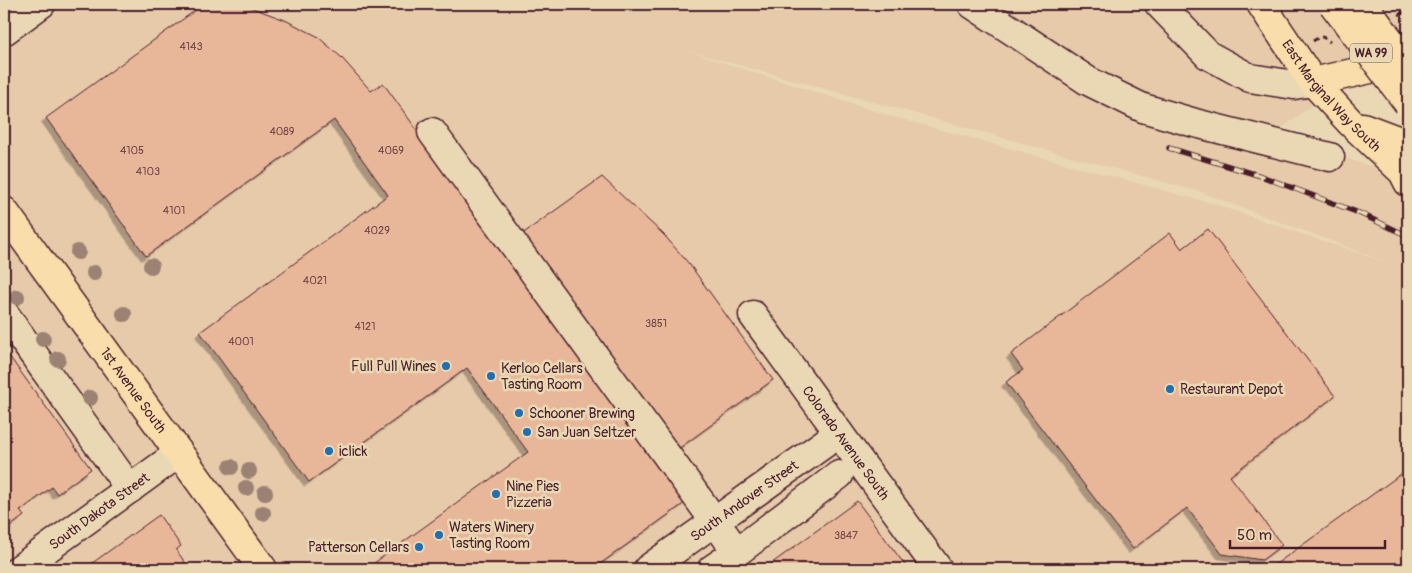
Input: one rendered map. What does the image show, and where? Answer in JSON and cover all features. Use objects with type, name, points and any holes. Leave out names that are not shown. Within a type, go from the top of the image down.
[{"type":"main road","name":"East Marginal Way South","points":[[1262,4],[1313,82],[1350,122],[1403,172],[1408,182]]},
{"type":"main road","name":"WA 99","points":[[1333,4],[1408,103]]},
{"type":"main road","name":"WA 99","points":[[1363,4],[1408,64]]},
{"type":"main road","points":[[1313,82],[1388,65],[1408,64]]},
{"type":"main road","points":[[1350,122],[1408,144]]},
{"type":"main road","name":"1st Avenue South","points":[[4,211],[263,569]]},
{"type":"street","points":[[4,31],[41,4]]},
{"type":"street","points":[[972,4],[1088,81],[1143,108],[1330,157]]},
{"type":"street","points":[[1159,4],[1208,55],[1250,78],[1294,85],[1313,82]]},
{"type":"street","points":[[432,132],[736,552]]},
{"type":"street","points":[[4,313],[130,489]]},
{"type":"street","name":"Colorado Avenue South","points":[[753,314],[833,438],[938,569]]},
{"type":"street","name":"South Andover Street","points":[[648,569],[833,438]]},
{"type":"street","name":"South Dakota Street","points":[[19,569],[179,453]]},
{"type":"street","points":[[712,569],[839,475]]},
{"type":"shaded area","points":[[4,4],[1408,4],[1408,32],[1274,134],[1408,179],[1408,569],[4,569]],"holes":[[[684,50],[1200,192],[1388,263],[1214,204],[890,116]]]},
{"type":"building","points":[[204,4],[238,4],[285,20],[317,36],[341,57],[371,91],[383,83],[686,502],[593,569],[372,569],[370,566],[528,452],[467,368],[309,482],[200,332],[388,195],[334,120],[146,256],[46,118]]},
{"type":"building","points":[[602,177],[664,235],[690,265],[773,380],[674,452],[518,237]]},
{"type":"building","name":"Restaurant Depot","points":[[1208,229],[1335,396],[1230,476],[1282,545],[1262,560],[1222,554],[1187,508],[1133,549],[1006,382],[1023,370],[1011,354],[1170,233],[1182,249]]},
{"type":"building","points":[[4,349],[91,469],[57,494],[52,487],[20,511],[24,516],[4,531]]},
{"type":"building","points":[[1408,469],[1408,569],[1269,569]]},
{"type":"building","points":[[857,501],[908,569],[764,569]]},
{"type":"building","points":[[159,515],[181,546],[176,550],[190,569],[84,569]]},
{"type":"railway","points":[[1169,148],[1261,176],[1359,213],[1408,236]]},
{"type":"place","name":"Full Pull Wines","points":[[446,366]]},
{"type":"place","name":"Kerloo Cellars Tasting Room","points":[[491,376]]},
{"type":"place","name":"Restaurant Depot","points":[[1170,389]]},
{"type":"place","name":"Schooner Brewing","points":[[519,413]]},
{"type":"place","name":"San Juan Seltzer","points":[[527,432]]},
{"type":"place","name":"iclick","points":[[329,451]]},
{"type":"place","name":"Nine Pies Pizzeria","points":[[496,494]]},
{"type":"place","name":"Waters Winery Tasting Room","points":[[439,535]]},
{"type":"place","name":"Patterson Cellars","points":[[419,547]]}]
